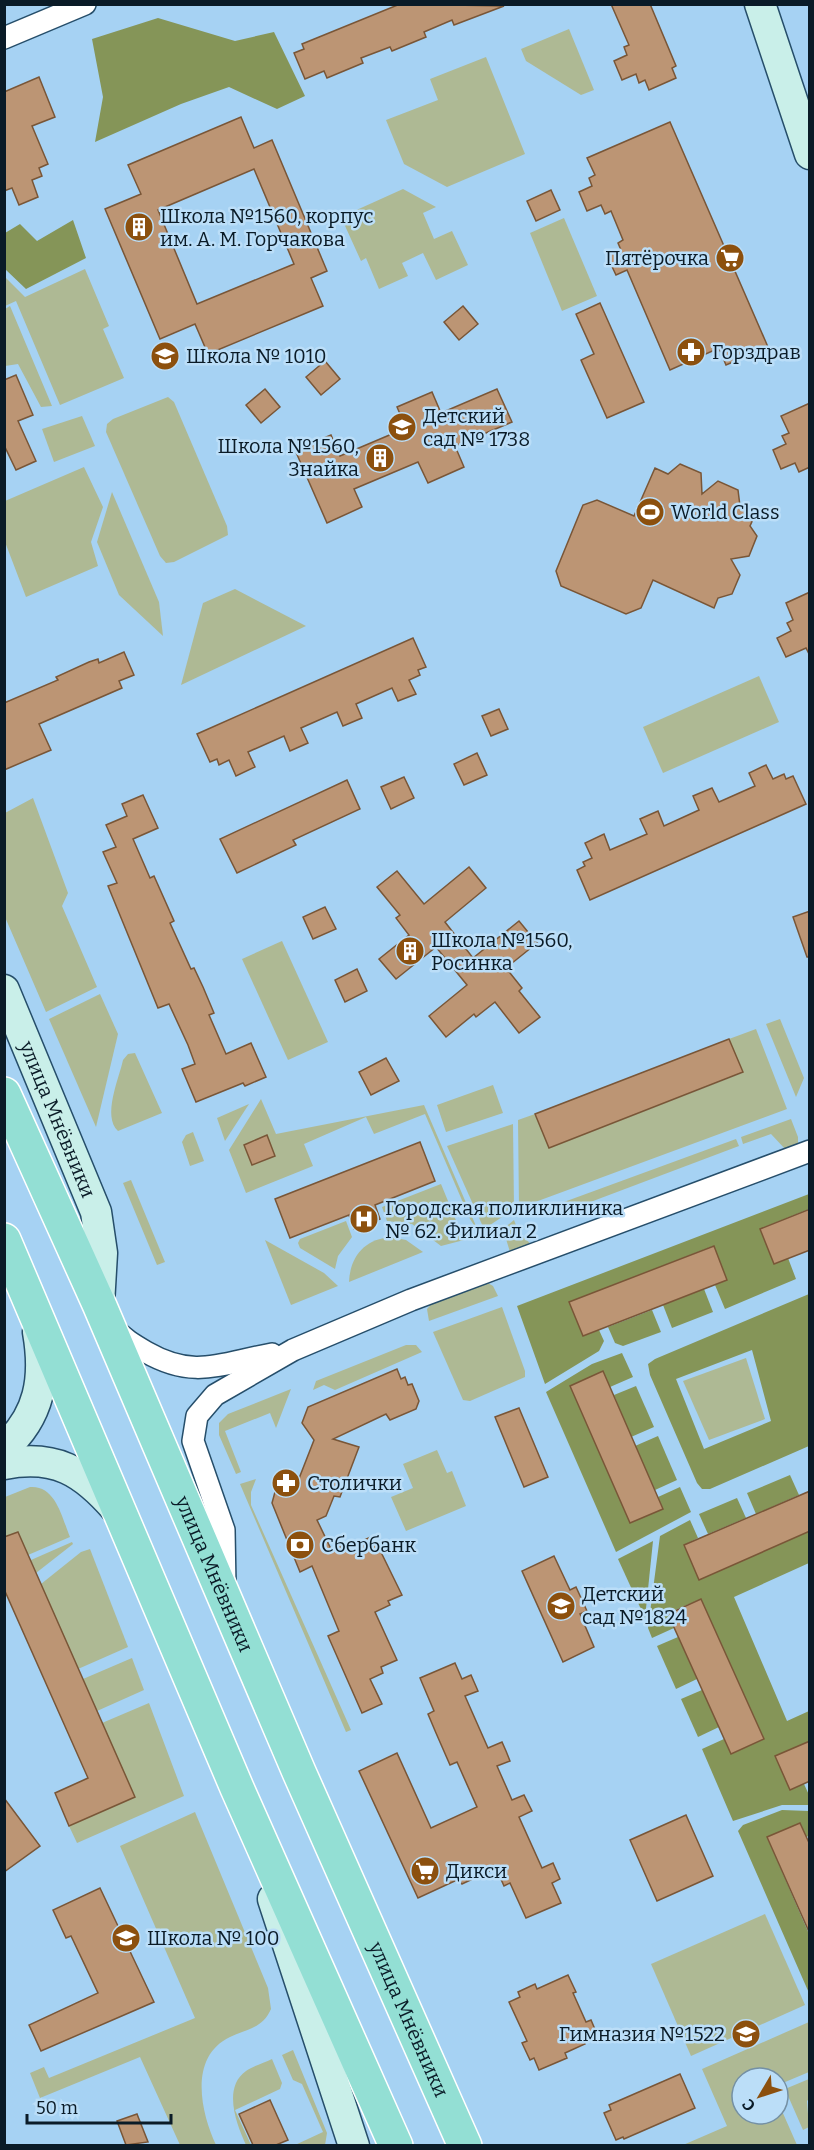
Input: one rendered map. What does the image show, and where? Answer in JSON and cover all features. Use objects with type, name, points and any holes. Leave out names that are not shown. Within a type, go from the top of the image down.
[{"type":"main road","points":[[760,4],[810,154]]},
{"type":"main road","name":"улица Мнёвники","points":[[4,990],[96,1212],[102,1253],[100,1307],[298,1772],[465,2145]]},
{"type":"main road","points":[[4,1094],[100,1307]]},
{"type":"main road","points":[[4,1240],[237,1788],[396,2145]]},
{"type":"main road","points":[[4,1448],[25,1425],[36,1408],[40,1392],[41,1350],[27,1292]]},
{"type":"main road","points":[[4,1464],[40,1460],[63,1465],[88,1481],[121,1514]]},
{"type":"main road","points":[[237,1788],[354,2145]]},
{"type":"street","points":[[4,38],[85,4]]},
{"type":"street","points":[[226,1601],[224,1530],[195,1450],[194,1428],[197,1416],[215,1395],[293,1350],[459,1281],[810,1151]]},
{"type":"street","points":[[100,1307],[120,1334],[131,1343],[165,1362],[190,1369],[293,1350]]},
{"type":"green space","points":[[158,18],[235,41],[274,32],[305,96],[277,109],[229,87],[181,104],[95,142],[103,97],[92,39]]},
{"type":"green space","points":[[569,29],[594,90],[581,95],[526,61],[521,49]]},
{"type":"green space","points":[[486,57],[525,154],[447,187],[404,164],[386,120],[438,100],[430,79]]},
{"type":"green space","points":[[403,189],[436,207],[423,213],[434,239],[452,231],[468,265],[436,280],[423,253],[402,263],[408,276],[379,289],[366,258],[361,261],[341,217]]},
{"type":"green space","points":[[564,218],[597,296],[562,311],[530,233]]},
{"type":"green space","points":[[73,220],[86,258],[26,289],[5,269],[5,233],[20,224],[37,241]]},
{"type":"green space","points":[[85,269],[109,326],[103,329],[124,378],[60,405],[16,301],[5,306],[5,277],[25,297]]},
{"type":"green space","points":[[10,306],[52,406],[41,407],[18,364],[5,366],[5,309]]},
{"type":"green space","points":[[168,397],[174,402],[227,526],[228,535],[174,562],[166,563],[160,556],[106,432],[107,424],[113,419]]},
{"type":"green space","points":[[82,416],[95,446],[54,462],[42,429]]},
{"type":"green space","points":[[84,467],[103,507],[91,542],[98,566],[26,597],[5,542],[5,501]]},
{"type":"green space","points":[[112,492],[159,602],[163,636],[119,595],[97,542]]},
{"type":"green space","points":[[235,589],[306,626],[181,685],[203,603]]},
{"type":"green space","points":[[759,676],[779,722],[663,773],[643,727]]},
{"type":"green space","points":[[33,798],[68,893],[62,906],[97,987],[46,1012],[5,917],[5,813]]},
{"type":"green space","points":[[282,941],[328,1042],[288,1060],[242,959]]},
{"type":"green space","points":[[100,994],[118,1034],[96,1127],[49,1019]]},
{"type":"green space","points":[[780,1019],[804,1078],[796,1097],[766,1024]]},
{"type":"green space","points":[[756,1029],[787,1109],[519,1208],[518,1120],[535,1114],[549,1148],[742,1073],[729,1039]]},
{"type":"green space","points":[[135,1053],[162,1113],[118,1131],[111,1116],[113,1097],[123,1060],[128,1054]]},
{"type":"green space","points":[[493,1085],[503,1113],[446,1132],[437,1105]]},
{"type":"green space","points":[[261,1099],[276,1134],[424,1105],[479,1233],[470,1219],[425,1114],[374,1134],[366,1117],[304,1144],[313,1166],[246,1193],[229,1150]]},
{"type":"green space","points":[[249,1104],[225,1141],[217,1118]]},
{"type":"green space","points":[[791,1119],[798,1137],[798,1145],[786,1150],[771,1134],[743,1144],[741,1137]]},
{"type":"green space","points":[[513,1124],[514,1209],[484,1229],[447,1146]]},
{"type":"green space","points":[[193,1132],[204,1161],[190,1166],[182,1142],[186,1135]]},
{"type":"green space","points":[[736,1139],[739,1146],[556,1215],[553,1206]]},
{"type":"green space","points":[[131,1180],[165,1262],[157,1265],[123,1183]]},
{"type":"green space","points":[[441,1184],[464,1240],[441,1246],[412,1224],[387,1221],[382,1207]]},
{"type":"green space","points":[[809,1194],[809,1209],[760,1229],[774,1264],[788,1258],[796,1279],[725,1309],[715,1285],[727,1280],[713,1246],[570,1302],[583,1336],[599,1330],[604,1341],[599,1351],[545,1384],[517,1306]]},
{"type":"green space","points":[[514,1220],[519,1233],[532,1245],[510,1252],[503,1229]]},
{"type":"green space","points":[[346,1221],[352,1237],[338,1256],[335,1269],[300,1248],[298,1243],[300,1239]]},
{"type":"green space","points":[[391,1237],[406,1240],[423,1252],[349,1282],[352,1264],[361,1250],[374,1241]]},
{"type":"green space","points":[[265,1240],[324,1273],[338,1286],[291,1305]]},
{"type":"green space","points":[[486,1282],[493,1286],[498,1296],[429,1321],[427,1309],[434,1301]]},
{"type":"green space","points":[[704,1289],[713,1312],[672,1328],[663,1305]]},
{"type":"green space","points":[[809,1294],[809,1446],[710,1489],[702,1489],[697,1483],[650,1375],[648,1364]],"holes":[[[752,1350],[771,1421],[704,1449],[676,1379]]]},
{"type":"green space","points":[[502,1307],[525,1371],[525,1377],[470,1401],[463,1400],[433,1332]]},
{"type":"green space","points":[[652,1310],[661,1332],[623,1346],[615,1343],[608,1327]]},
{"type":"green space","points":[[406,1345],[416,1345],[422,1352],[335,1390],[324,1385],[313,1390],[316,1381]]},
{"type":"green space","points":[[622,1353],[633,1377],[610,1387],[603,1372],[570,1386],[630,1523],[663,1509],[658,1497],[680,1487],[691,1512],[616,1552],[546,1392],[592,1364]]},
{"type":"green space","points":[[746,1358],[765,1419],[709,1440],[683,1381]]},
{"type":"green space","points":[[636,1386],[654,1427],[631,1437],[614,1395]]},
{"type":"green space","points":[[291,1389],[276,1428],[270,1413],[225,1431],[241,1472],[236,1474],[219,1435],[219,1423],[228,1414]]},
{"type":"green space","points":[[658,1436],[677,1480],[655,1490],[635,1446]]},
{"type":"green space","points":[[437,1450],[447,1473],[452,1471],[466,1506],[406,1531],[391,1497],[413,1488],[403,1464]]},
{"type":"green space","points":[[790,1475],[799,1495],[756,1514],[747,1493]]},
{"type":"green space","points":[[256,1479],[251,1492],[251,1505],[351,1730],[346,1732],[240,1484]]},
{"type":"green space","points":[[30,1487],[46,1491],[52,1497],[61,1512],[70,1537],[28,1555],[18,1532],[5,1537],[5,1497]]},
{"type":"green space","points":[[737,1498],[746,1518],[708,1534],[699,1514]]},
{"type":"green space","points":[[690,1520],[698,1538],[684,1545],[699,1579],[809,1531],[809,1563],[734,1597],[787,1721],[809,1711],[809,1741],[790,1790],[804,1784],[809,1795],[809,1805],[782,1805],[733,1821],[702,1749],[724,1739],[731,1754],[764,1739],[701,1599],[668,1613],[674,1628],[652,1638],[648,1628],[660,1536]]},
{"type":"green space","points":[[653,1541],[645,1618],[618,1559]]},
{"type":"green space","points":[[72,1542],[73,1544],[36,1573],[31,1560]]},
{"type":"green space","points":[[90,1549],[128,1647],[78,1669],[41,1584],[81,1552]]},
{"type":"green space","points":[[678,1637],[697,1679],[676,1689],[657,1646]]},
{"type":"green space","points":[[132,1658],[144,1690],[97,1711],[83,1679]]},
{"type":"green space","points":[[702,1690],[719,1727],[698,1737],[681,1699]]},
{"type":"green space","points":[[149,1703],[184,1796],[77,1843],[69,1826],[135,1797],[102,1723]]},
{"type":"green space","points":[[782,1810],[809,1811],[809,1836],[806,1837],[800,1823],[767,1837],[809,1934],[809,1993],[738,1831],[743,1825]]},
{"type":"green space","points":[[195,1812],[268,1988],[271,2009],[259,2024],[230,2037],[217,2046],[208,2058],[203,2072],[203,2102],[216,2145],[180,2145],[140,2057],[40,2098],[30,2073],[44,2067],[49,2078],[195,2018],[120,1846]]},
{"type":"green space","points":[[765,1914],[805,2005],[691,2056],[651,1964]]},
{"type":"green space","points":[[809,2022],[809,2072],[790,2080],[790,2066],[730,2066],[730,2126],[789,2126],[797,2145],[683,2145],[727,2126],[702,2069]]},
{"type":"green space","points":[[293,2050],[327,2133],[325,2145],[295,2145],[323,2132],[302,2084],[293,2080],[282,2055]]},
{"type":"green space","points":[[272,2059],[282,2083],[280,2089],[235,2110],[251,2145],[246,2145],[234,2107],[235,2087],[239,2078],[246,2071]]},
{"type":"green space","points":[[809,2079],[809,2099],[807,2101],[809,2127],[803,2130],[790,2100],[790,2087]]},
{"type":"building","points":[[400,4],[504,6],[454,25],[452,20],[424,32],[426,37],[392,51],[390,47],[361,58],[363,63],[327,78],[324,71],[305,79],[294,53],[304,49],[302,44]]},
{"type":"building","points":[[611,4],[650,4],[676,66],[672,68],[676,78],[649,90],[645,80],[639,83],[636,74],[622,80],[614,61],[627,55],[624,47],[629,45]]},
{"type":"building","points":[[39,77],[55,117],[32,126],[48,164],[39,168],[42,176],[32,180],[38,197],[19,205],[12,188],[4,191],[4,92]]},
{"type":"building","name":"Школа №1560, корпус им. А. М. Горчакова","points":[[241,117],[254,148],[272,140],[327,271],[311,278],[323,306],[208,354],[195,324],[160,339],[105,209],[141,194],[128,165]],"holes":[[[254,169],[294,264],[197,304],[158,210]]]},
{"type":"building","points":[[670,122],[768,347],[726,365],[719,348],[670,370],[627,270],[616,275],[607,256],[621,250],[618,243],[623,240],[611,211],[605,214],[601,205],[587,211],[579,192],[592,186],[589,178],[595,175],[587,158]]},
{"type":"building","points":[[551,190],[560,210],[536,221],[527,201]]},
{"type":"building","points":[[600,303],[644,402],[607,418],[581,360],[594,354],[576,314]]},
{"type":"building","points":[[463,306],[478,324],[459,340],[444,322]]},
{"type":"building","points":[[325,361],[340,379],[321,395],[306,377]]},
{"type":"building","points":[[16,375],[33,415],[18,421],[36,461],[16,470],[4,445],[4,380]]},
{"type":"building","points":[[265,389],[280,407],[261,423],[246,405]]},
{"type":"building","name":"Школа №1560, Знайка","points":[[497,389],[512,422],[455,446],[464,467],[428,483],[418,462],[354,489],[362,507],[327,523],[295,450],[331,435],[340,456],[406,428],[397,407],[432,392],[441,413]]},
{"type":"building","points":[[810,403],[810,467],[799,472],[795,463],[781,469],[773,450],[786,444],[782,436],[789,433],[781,416]]},
{"type":"building","points":[[680,464],[701,473],[702,494],[718,481],[738,490],[740,506],[756,513],[750,526],[757,536],[749,556],[731,559],[740,575],[732,594],[718,598],[714,608],[653,580],[641,608],[626,614],[561,586],[556,571],[583,505],[597,500],[634,516],[655,468],[668,474]]},
{"type":"building","points":[[810,592],[810,656],[806,648],[786,657],[777,638],[791,631],[787,623],[793,620],[786,603]]},
{"type":"building","points":[[413,638],[426,667],[418,670],[420,675],[409,680],[416,694],[398,701],[392,688],[356,704],[362,718],[343,726],[337,712],[301,728],[308,743],[290,751],[284,736],[248,752],[255,767],[236,776],[229,760],[219,765],[217,759],[210,762],[197,734]]},
{"type":"building","points":[[124,652],[134,675],[119,681],[122,688],[39,724],[51,750],[4,770],[4,703],[58,680],[56,677],[89,662],[98,659],[99,663]]},
{"type":"building","points":[[499,709],[508,729],[491,736],[482,716]]},
{"type":"building","points":[[477,753],[487,775],[464,785],[454,764]]},
{"type":"building","points":[[766,765],[773,779],[784,774],[786,779],[793,776],[806,804],[590,900],[577,870],[585,866],[583,862],[592,858],[585,843],[604,834],[610,850],[647,834],[640,819],[658,811],[664,826],[699,810],[693,796],[712,788],[719,802],[755,786],[749,773]]},
{"type":"building","points":[[404,777],[414,798],[391,809],[381,787]]},
{"type":"building","points":[[347,780],[360,809],[293,840],[296,845],[237,873],[220,839]]},
{"type":"building","points":[[143,795],[158,828],[133,839],[150,878],[154,876],[174,921],[170,923],[191,969],[194,968],[203,987],[214,1013],[209,1015],[226,1054],[251,1043],[266,1077],[245,1086],[243,1083],[196,1102],[182,1069],[195,1064],[188,1045],[169,1004],[158,1008],[108,886],[117,883],[103,852],[116,847],[106,825],[127,816],[122,804]]},
{"type":"building","name":"Школа №1560, Росинка","points":[[469,867],[486,888],[445,922],[473,958],[519,921],[537,943],[506,968],[522,988],[519,991],[540,1017],[519,1033],[495,1002],[476,1017],[474,1014],[446,1037],[429,1016],[467,985],[436,947],[396,979],[379,959],[409,935],[396,918],[400,915],[377,887],[397,871],[424,904]]},
{"type":"building","points":[[325,907],[336,929],[313,939],[303,917]]},
{"type":"building","points":[[810,911],[810,957],[807,957],[793,917]]},
{"type":"building","points":[[357,969],[367,991],[345,1002],[335,980]]},
{"type":"building","points":[[729,1039],[743,1072],[549,1148],[535,1114]]},
{"type":"building","points":[[386,1058],[399,1081],[371,1095],[359,1072]]},
{"type":"building","points":[[267,1135],[275,1156],[252,1165],[244,1145]]},
{"type":"building","points":[[420,1142],[435,1181],[375,1205],[380,1219],[354,1229],[349,1215],[290,1238],[275,1199]]},
{"type":"building","points":[[810,1209],[810,1250],[774,1264],[760,1229]]},
{"type":"building","points":[[714,1246],[727,1280],[583,1336],[569,1302]]},
{"type":"building","points":[[397,1369],[401,1379],[405,1377],[408,1385],[412,1384],[419,1401],[416,1409],[390,1420],[386,1414],[333,1439],[359,1447],[340,1497],[334,1496],[326,1516],[317,1520],[331,1549],[340,1545],[342,1550],[373,1536],[402,1595],[388,1601],[390,1605],[375,1612],[397,1660],[381,1667],[383,1673],[370,1679],[382,1704],[362,1713],[328,1636],[339,1631],[312,1566],[300,1572],[272,1503],[278,1481],[285,1477],[298,1481],[314,1440],[302,1423],[308,1407]]},
{"type":"building","points":[[603,1371],[663,1509],[630,1523],[570,1386]]},
{"type":"building","points":[[519,1408],[548,1477],[524,1487],[495,1417]]},
{"type":"building","points":[[810,1491],[810,1531],[699,1580],[684,1545]]},
{"type":"building","points":[[18,1532],[135,1797],[69,1826],[55,1793],[88,1778],[4,1589],[4,1537]]},
{"type":"building","points":[[554,1556],[570,1590],[576,1587],[587,1611],[580,1614],[594,1647],[563,1662],[522,1571]]},
{"type":"building","points":[[701,1599],[764,1739],[731,1754],[668,1614]]},
{"type":"building","points":[[455,1663],[462,1679],[471,1675],[478,1691],[465,1696],[488,1748],[502,1742],[506,1751],[510,1761],[497,1766],[512,1800],[524,1795],[532,1811],[519,1817],[542,1868],[553,1863],[560,1879],[552,1883],[561,1903],[526,1918],[510,1883],[504,1886],[496,1868],[462,1884],[459,1879],[418,1898],[359,1771],[397,1753],[431,1828],[477,1807],[457,1762],[450,1765],[428,1714],[434,1711],[420,1678]]},
{"type":"building","points":[[810,1741],[810,1781],[790,1790],[775,1756]]},
{"type":"building","points":[[4,1798],[40,1846],[4,1872]]},
{"type":"building","points":[[686,1815],[713,1876],[657,1901],[630,1840]]},
{"type":"building","points":[[800,1823],[810,1845],[810,1934],[767,1837]]},
{"type":"building","points":[[100,1888],[154,2002],[41,2051],[29,2025],[98,1993],[71,1936],[66,1938],[53,1910]]},
{"type":"building","points":[[568,1975],[586,2022],[591,2020],[597,2034],[583,2040],[585,2044],[565,2053],[567,2058],[539,2070],[534,2058],[530,2060],[522,2043],[527,2041],[509,2002],[520,1997],[518,1992],[535,1984],[537,1989]]},
{"type":"building","points":[[680,2074],[695,2108],[624,2139],[623,2137],[616,2140],[604,2113],[611,2110],[609,2105]]},
{"type":"building","points":[[270,2100],[288,2140],[276,2145],[253,2145],[239,2114]]},
{"type":"building","points":[[137,2114],[148,2142],[126,2145],[117,2121]]},
{"type":"place","name":"Школа №1560, корпус им. А. М. Горчакова","points":[[139,227]]},
{"type":"place","name":"Пятёрочка","points":[[730,258]]},
{"type":"place","name":"Горздрав","points":[[691,352]]},
{"type":"place","name":"Школа № 1010","points":[[165,356]]},
{"type":"place","name":"Детский сад № 1738","points":[[402,427]]},
{"type":"place","name":"Школа №1560, Знайка","points":[[380,458]]},
{"type":"place","name":"World Class","points":[[650,512]]},
{"type":"place","name":"Школа №1560, Росинка","points":[[410,951]]},
{"type":"place","name":"Городская поликлиника № 62. Филиал 2","points":[[364,1219]]},
{"type":"place","name":"Столички","points":[[286,1483]]},
{"type":"place","name":"Сбербанк","points":[[300,1545]]},
{"type":"place","name":"Детский сад №1824","points":[[561,1606]]},
{"type":"place","name":"Дикси","points":[[425,1871]]},
{"type":"place","name":"Школа № 100","points":[[126,1938]]},
{"type":"place","name":"Гимназия №1522","points":[[746,2034]]}]
